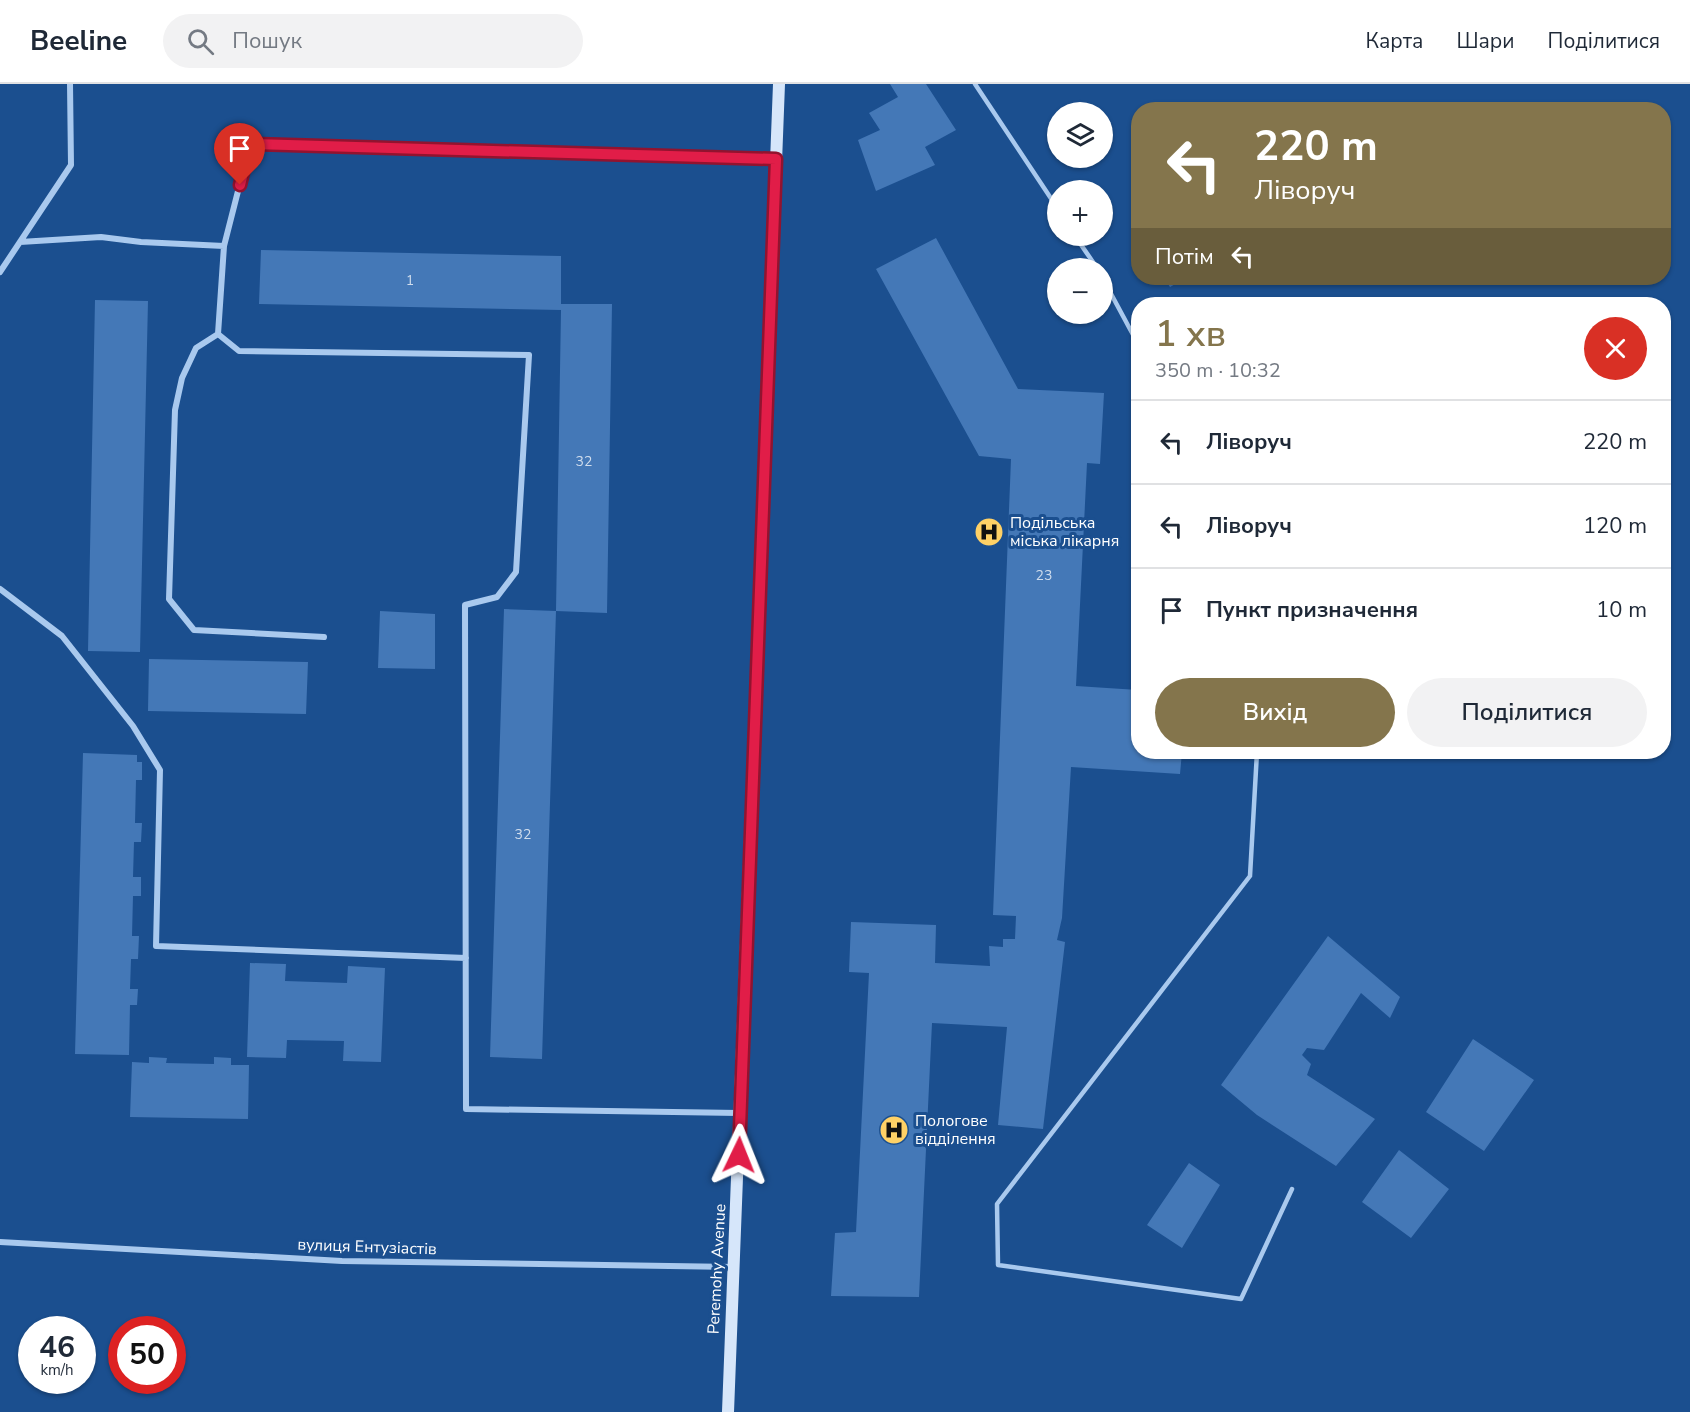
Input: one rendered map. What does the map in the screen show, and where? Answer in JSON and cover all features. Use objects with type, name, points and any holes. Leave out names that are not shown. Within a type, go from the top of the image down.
[{"type":"main road","name":"Peremohy Avenue","points":[[728,1412],[779,84]]},
{"type":"street","points":[[0,272],[71,165],[70,84]]},
{"type":"street","points":[[218,334],[224,246],[250,144],[776,159]]},
{"type":"street","points":[[20,242],[101,237],[141,242],[224,246]]},
{"type":"street","points":[[218,334],[196,348],[182,378],[175,410],[169,599],[194,630],[324,637]]},
{"type":"street","points":[[218,334],[239,351],[529,355],[516,572],[497,597],[465,605],[466,1109],[740,1113]]},
{"type":"street","points":[[0,589],[62,636],[134,726],[160,770],[156,946],[466,958]]},
{"type":"street","name":"вулиця Ентузіастів","points":[[0,1242],[342,1261],[734,1267]]},
{"type":"lane","points":[[975,84],[1047,192]]},
{"type":"lane","points":[[1113,297],[1131,331]]},
{"type":"lane","points":[[1257,759],[1250,876],[997,1204],[998,1265],[1241,1299],[1292,1189]]},
{"type":"building","points":[[890,84],[926,84],[956,130],[925,147],[935,165],[876,191],[858,140],[880,130],[869,113],[898,97]]},
{"type":"building","points":[[936,238],[1018,389],[1104,393],[1100,464],[1087,463],[1076,686],[1131,690],[1131,759],[1181,759],[1180,774],[1071,767],[1062,918],[1057,940],[1065,942],[1043,1129],[998,1125],[1007,1027],[932,1023],[919,1297],[831,1296],[835,1233],[856,1232],[869,973],[849,972],[851,922],[936,925],[935,963],[990,966],[989,946],[1003,947],[1003,939],[1015,939],[1016,916],[993,915],[1011,459],[979,456],[876,269]]},
{"type":"building","points":[[261,250],[561,256],[561,304],[612,304],[607,613],[556,611],[561,310],[259,304]]},
{"type":"building","points":[[95,300],[148,301],[140,652],[88,651]]},
{"type":"building","points":[[504,609],[556,611],[542,1059],[490,1057]]},
{"type":"building","points":[[380,611],[435,614],[435,669],[378,668]]},
{"type":"building","points":[[149,659],[308,662],[306,714],[148,711]]},
{"type":"building","points":[[83,753],[137,755],[137,762],[142,762],[142,780],[136,780],[135,823],[142,823],[141,842],[134,842],[133,877],[141,877],[141,896],[133,896],[132,936],[139,936],[138,959],[131,959],[130,989],[138,989],[137,1005],[130,1005],[129,1055],[75,1054]]},
{"type":"building","points":[[1328,936],[1400,997],[1390,1018],[1361,993],[1324,1050],[1307,1048],[1302,1055],[1311,1064],[1307,1075],[1375,1119],[1336,1166],[1257,1115],[1221,1085]]},
{"type":"building","points":[[250,963],[286,964],[285,981],[347,983],[348,966],[385,968],[381,1062],[343,1061],[344,1041],[287,1040],[286,1058],[247,1057]]},
{"type":"building","points":[[1473,1039],[1534,1080],[1484,1151],[1426,1112]]},
{"type":"building","points":[[149,1057],[167,1058],[166,1063],[214,1064],[214,1057],[231,1058],[231,1065],[249,1065],[248,1119],[130,1117],[132,1062],[149,1063]]},
{"type":"building","points":[[1399,1150],[1449,1189],[1411,1238],[1362,1202]]},
{"type":"building","points":[[1189,1163],[1220,1185],[1182,1248],[1147,1225]]},
{"type":"place","name":"Подільська міська лікарня","points":[[989,532]]},
{"type":"place","name":"Пологове відділення","points":[[894,1130]]},
{"type":"route","points":[[240,185],[250,144],[776,159],[739,1155]]}]
